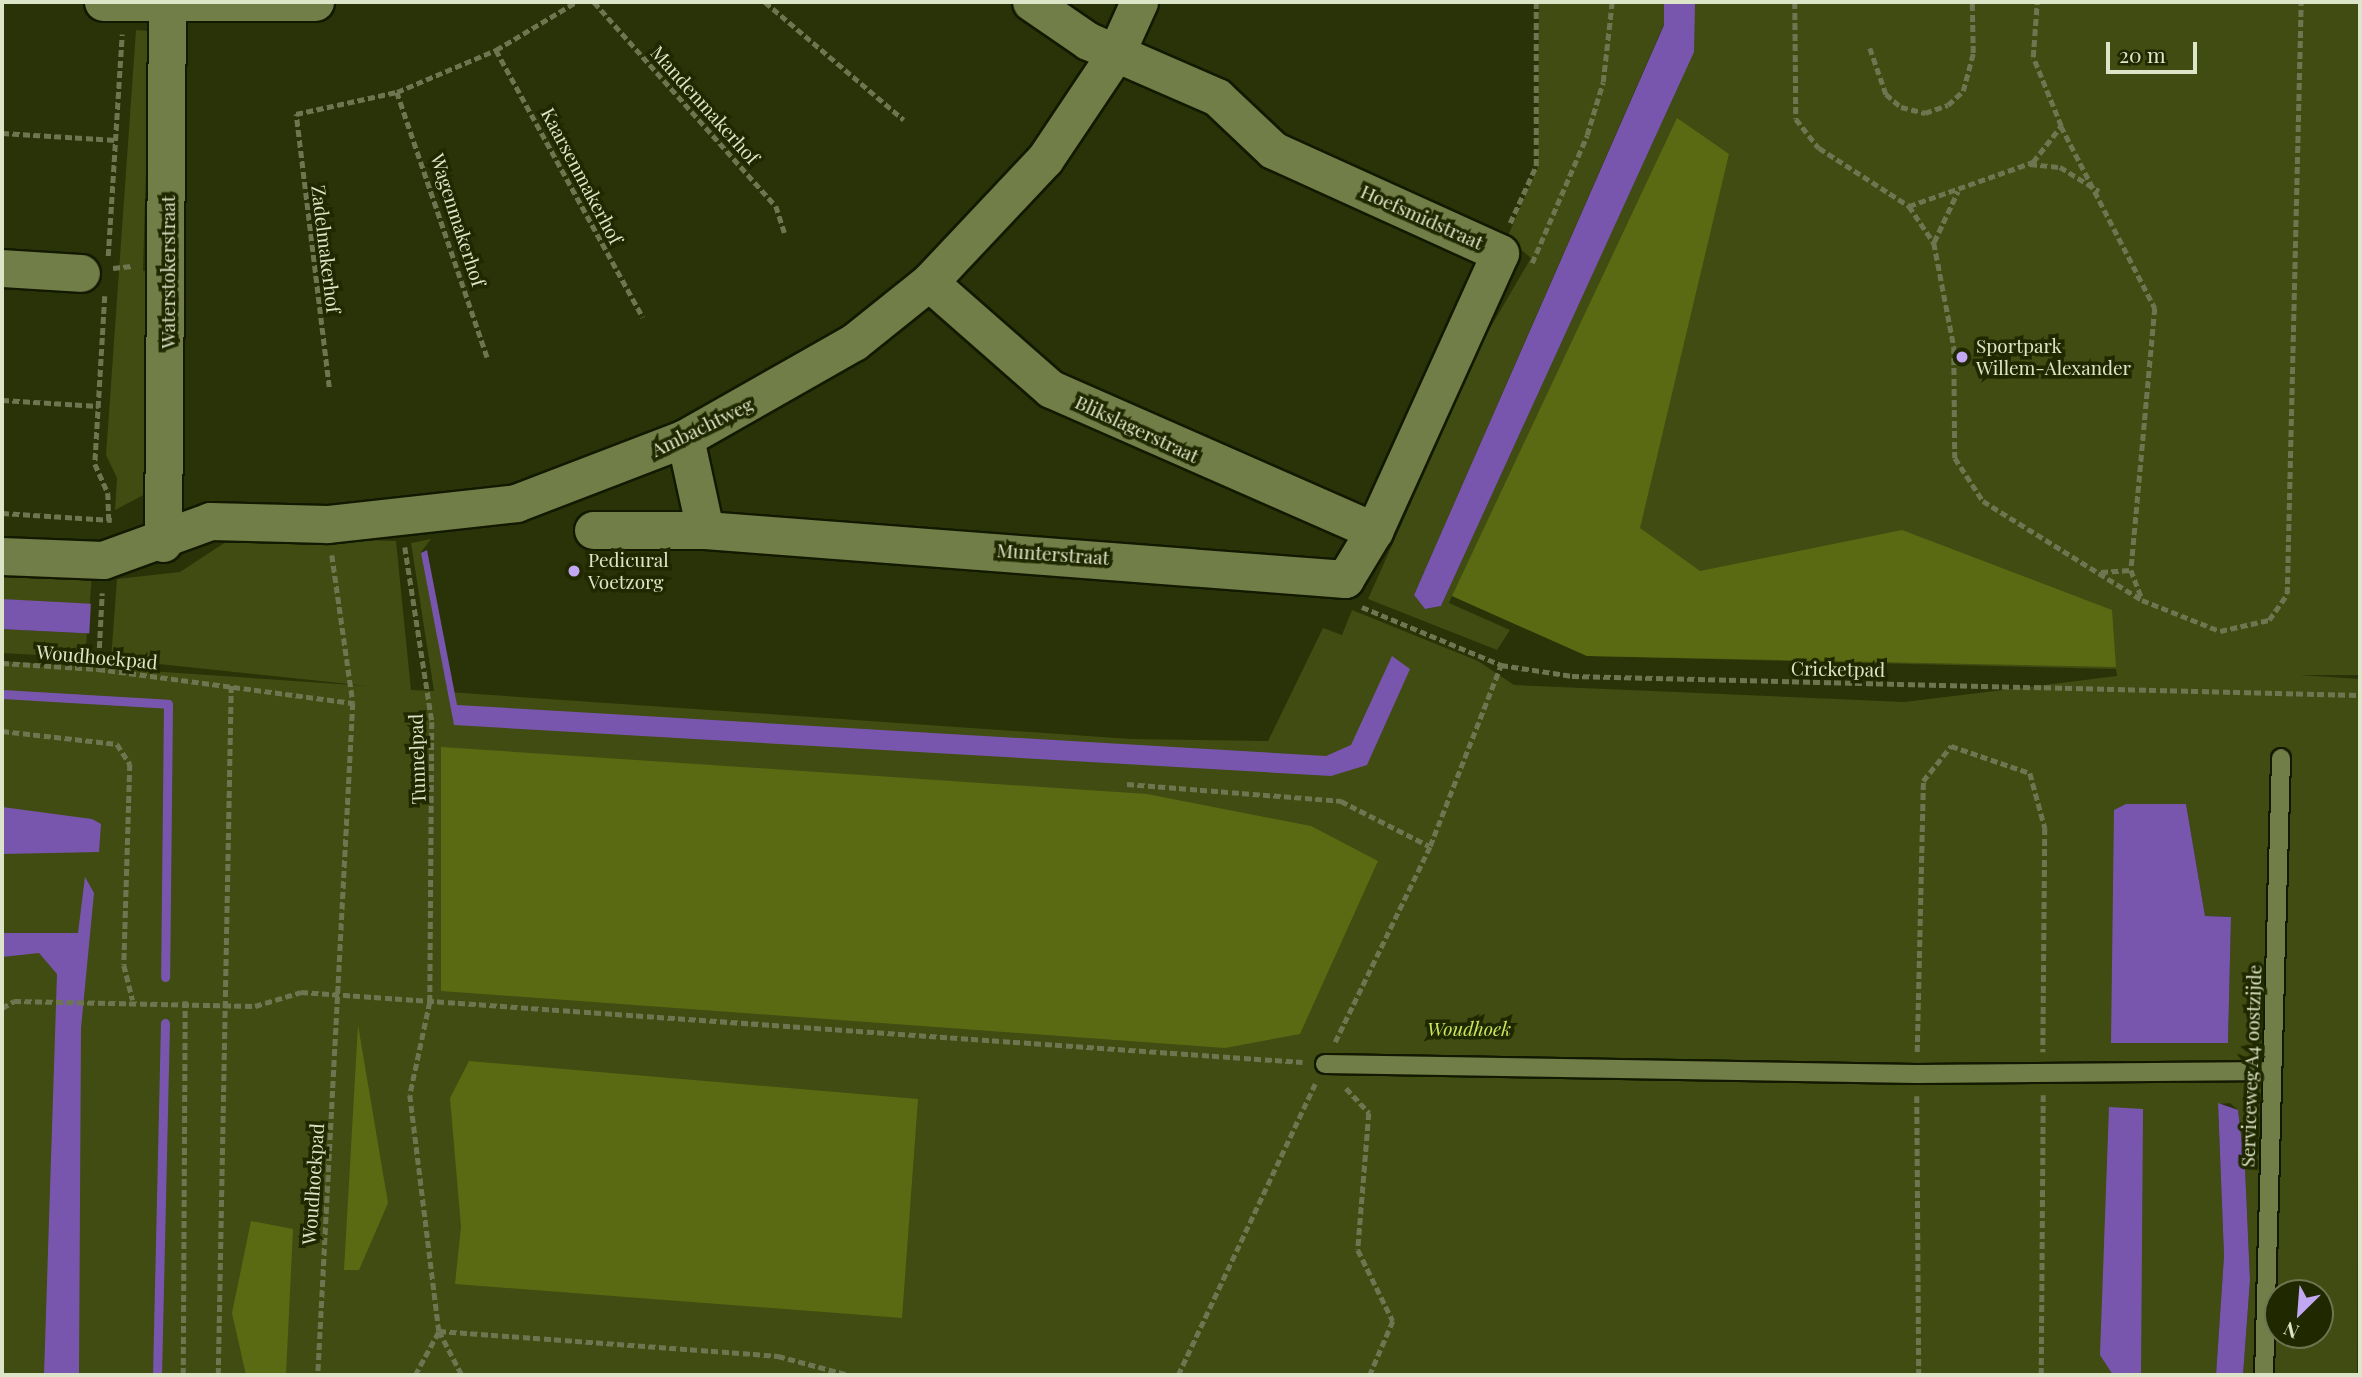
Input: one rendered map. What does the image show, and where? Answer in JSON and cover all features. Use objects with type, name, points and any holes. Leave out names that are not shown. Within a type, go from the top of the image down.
[{"type":"street","points":[[103,2],[315,2]]},
{"type":"street","name":"Waterstokerstraat","points":[[163,542],[166,503],[167,2]]},
{"type":"street","name":"Hoefsmidstraat","points":[[1031,2],[1116,53],[1217,97],[1273,150],[1500,253],[1374,531]]},
{"type":"street","name":"Ambachtweg","points":[[2,556],[103,560],[163,542],[210,521],[327,524],[516,503],[685,438],[844,348],[929,282],[1019,190],[1116,53],[1139,2]]},
{"type":"street","points":[[2,268],[81,273]]},
{"type":"street","name":"Blikslagerstraat","points":[[929,282],[1051,389],[1374,531]]},
{"type":"street","points":[[685,438],[705,530]]},
{"type":"street","name":"Munterstraat","points":[[593,530],[705,530],[1343,590]]},
{"type":"street","points":[[1343,590],[1374,531]]},
{"type":"lane","name":"Serviceweg A4 oostzijde","points":[[2264,1375],[2281,758]]},
{"type":"lane","points":[[1325,1064],[2043,1072],[2272,1071]]},
{"type":"path","points":[[397,92],[496,50],[576,2]]},
{"type":"path","name":"Mandenmakerhof","points":[[594,2],[776,206],[785,233]]},
{"type":"path","points":[[765,2],[904,120]]},
{"type":"path","points":[[1536,2],[1536,166],[1500,253],[1530,266],[1548,236],[1599,96],[1612,2],[1594,2]]},
{"type":"path","points":[[1795,2],[1796,119],[1819,148],[1909,205],[1934,243],[1954,347],[1955,458],[1983,501],[2142,600],[2220,631],[2269,620],[2287,594],[2301,2]]},
{"type":"path","points":[[1870,48],[1886,93],[1901,107],[1925,113],[1948,105],[1963,90],[1973,53],[1972,2]]},
{"type":"path","points":[[2037,2],[2033,58],[2061,126],[2099,191],[2155,308],[2132,570],[2142,600]]},
{"type":"path","name":"Kaarsenmakerhof","points":[[496,50],[643,317]]},
{"type":"path","name":"Zadelmakerhof","points":[[330,387],[296,114],[397,92]]},
{"type":"path","name":"Wagenmakerhof","points":[[397,92],[488,360]]},
{"type":"path","points":[[2028,164],[2061,126]]},
{"type":"path","points":[[2,133],[116,139]]},
{"type":"path","points":[[1909,205],[1958,191],[2028,164],[2060,167],[2099,191]]},
{"type":"path","points":[[1934,243],[1958,191]]},
{"type":"path","points":[[2,400],[99,406]]},
{"type":"path","points":[[2,513],[109,520],[166,503]]},
{"type":"path","name":"Tunnelpad","points":[[400,518],[432,722],[430,1002],[410,1095],[439,1331]]},
{"type":"path","name":"Woudhoekpad","points":[[318,1375],[340,994],[353,703],[327,524]]},
{"type":"path","points":[[98,669],[103,560]]},
{"type":"path","points":[[2099,572],[2132,570]]},
{"type":"path","name":"Cricketpad","points":[[1343,590],[1354,603],[1501,665],[1572,676],[2360,695]]},
{"type":"path","name":"Woudhoekpad","points":[[2,663],[98,669],[353,703]]},
{"type":"path","points":[[1178,1375],[1430,846],[1501,665]]},
{"type":"path","points":[[218,1375],[228,1002],[231,685]]},
{"type":"path","points":[[2,731],[117,744],[130,764],[124,965],[133,1000]]},
{"type":"path","points":[[1951,746],[2030,773],[2045,828],[2040,1375]]},
{"type":"path","points":[[1127,784],[1341,801],[1430,846]]},
{"type":"path","points":[[2,1008],[38,1001],[133,1000],[228,1002],[255,1006],[301,992],[1325,1064],[1369,1113],[1359,1250],[1393,1321],[1370,1375]]},
{"type":"path","points":[[183,1375],[185,1001]]},
{"type":"path","points":[[415,1375],[439,1331]]},
{"type":"path","points":[[439,1331],[462,1375]]},
{"type":"path","points":[[439,1331],[778,1356],[849,1375]]},
{"type":"green space","name":"Woudhoek","points":[[1539,2],[1664,2],[1664,24],[1414,595],[1425,609],[1441,606],[1681,80],[1691,2],[2360,2],[2360,675],[2300,675],[2360,679],[2357,1375],[2243,1375],[2250,1280],[2245,1168],[2238,1110],[2230,1103],[2218,1104],[2224,1256],[2216,1375],[2,1375],[2,661],[368,686],[111,659],[117,579],[180,572],[235,536],[396,541],[411,690],[434,691],[411,543],[431,539],[421,552],[448,692],[1131,739],[1268,741],[1323,628],[1342,635],[1352,610],[1478,661],[1514,685],[1904,702],[2117,676],[2116,669],[1587,656],[1452,596],[1449,603],[1510,630],[1497,650],[1368,599],[1486,335],[1531,258],[1507,238],[1538,167]],"holes":[[[2186,804],[2205,916],[2231,917],[2228,1043],[2175,1043],[2169,805]]]},
{"type":"green space","points":[[136,30],[150,31],[143,271],[152,271],[151,491],[115,510],[117,478],[106,455]]},
{"type":"green space","points":[[1677,118],[1729,154],[1640,528],[1700,571],[1902,530],[2112,610],[2116,667],[1587,656],[1452,596]]},
{"type":"green space","points":[[2,570],[92,576],[90,605],[2,599]]},
{"type":"green space","points":[[2,629],[87,633],[86,657],[2,653]]},
{"type":"green space","points":[[441,747],[1147,794],[1311,826],[1378,861],[1300,1034],[1225,1048],[441,991]]},
{"type":"green space","points":[[358,1025],[388,1203],[359,1270],[344,1270]]},
{"type":"green space","points":[[469,1061],[918,1099],[902,1318],[455,1284],[461,1227],[450,1098]]},
{"type":"green space","points":[[251,1221],[293,1229],[286,1375],[246,1375],[232,1313]]},
{"type":"shaded area","points":[[1664,2],[1695,2],[1694,52],[1441,606],[1425,609],[1414,595],[1664,25]]},
{"type":"shaded area","points":[[427,550],[457,705],[1326,756],[1351,745],[1392,656],[1410,669],[1367,765],[1331,776],[454,725],[421,553]]},
{"type":"shaded area","points":[[2,599],[91,604],[89,634],[2,629]]},
{"type":"shaded area","points":[[2126,804],[2186,804],[2205,916],[2231,917],[2228,1043],[2111,1043],[2114,810]]},
{"type":"shaded area","points":[[2,807],[92,819],[101,824],[99,852],[2,854]]},
{"type":"shaded area","points":[[85,877],[94,893],[81,1028],[79,1375],[44,1375],[57,974],[39,953],[2,957],[2,933],[78,933]]},
{"type":"shaded area","points":[[2218,1103],[2238,1110],[2245,1168],[2250,1280],[2243,1375],[2216,1375],[2224,1256]]},
{"type":"shaded area","points":[[2109,1107],[2143,1109],[2141,1375],[2113,1375],[2100,1355]]},
{"type":"waterway","points":[[2,694],[168,704],[165,977]]},
{"type":"waterway","points":[[157,1375],[165,1023]]},
{"type":"place","name":"Sportpark Willem-Alexander","points":[[1962,357]]},
{"type":"place","name":"Pedicural Voetzorg","points":[[574,571]]}]
